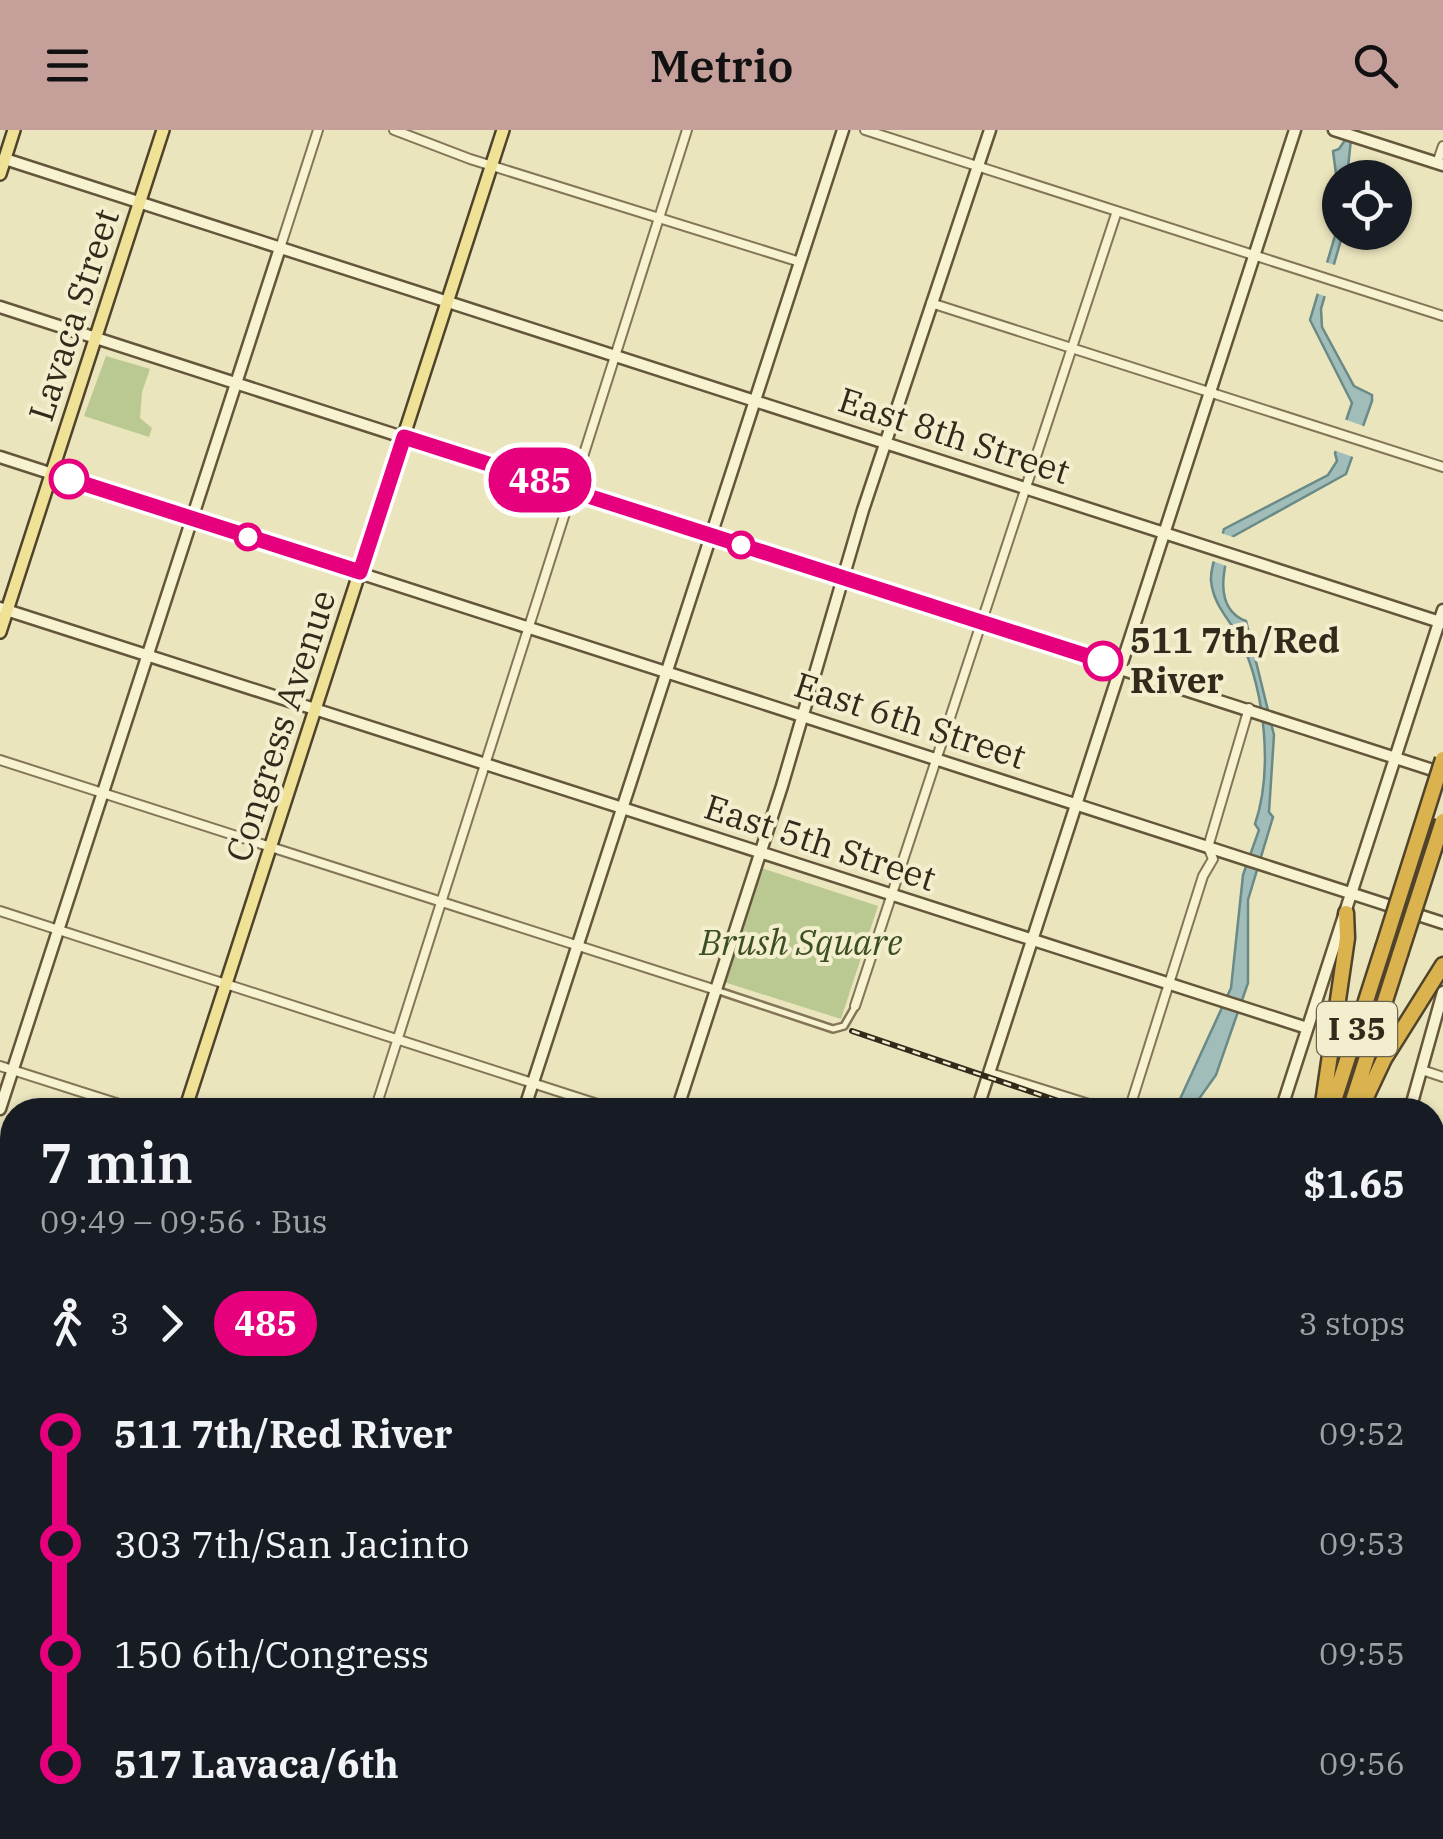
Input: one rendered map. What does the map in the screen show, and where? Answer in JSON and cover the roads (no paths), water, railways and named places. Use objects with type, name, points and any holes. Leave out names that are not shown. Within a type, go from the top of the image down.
[{"type":"highway","name":"I 35","points":[[1335,1098],[1443,759]]},
{"type":"highway","name":"I 35","points":[[1354,1098],[1443,821]]},
{"type":"highway","points":[[1324,1098],[1347,938],[1346,913]]},
{"type":"highway","points":[[1366,1098],[1384,1059],[1443,965]]},
{"type":"main road","points":[[0,174],[14,130]]},
{"type":"main road","name":"Lavaca Street","points":[[0,632],[4,609],[163,130]]},
{"type":"main road","name":"Congress Avenue","points":[[189,1098],[503,130]]},
{"type":"main road","points":[[528,1098],[843,130]]},
{"type":"main road","points":[[681,1098],[886,442],[990,130]]},
{"type":"main road","points":[[982,1098],[1296,130]]},
{"type":"main road","points":[[1334,130],[1440,164]]},
{"type":"main road","name":"East 8th Street","points":[[2,158],[1442,618]]},
{"type":"main road","points":[[4,1098],[280,248]]},
{"type":"main road","points":[[0,306],[1443,770]]},
{"type":"main road","name":"East 6th Street","points":[[0,457],[1443,923]]},
{"type":"main road","name":"East 5th Street","points":[[4,609],[1307,1028]]},
{"type":"main road","points":[[1287,1098],[1442,618]]},
{"type":"main road","points":[[1414,1098],[1443,992]]},
{"type":"street","points":[[280,248],[318,130]]},
{"type":"street","points":[[394,130],[800,262]]},
{"type":"street","points":[[378,1098],[687,130]]},
{"type":"street","points":[[865,130],[1443,316]]},
{"type":"street","points":[[1440,164],[1443,146]]},
{"type":"street","points":[[0,760],[833,1029],[844,1026],[855,1006],[894,896],[1117,212]]},
{"type":"street","points":[[932,303],[1443,467]]},
{"type":"street","points":[[1133,1098],[1213,860],[1208,847],[1250,708]]},
{"type":"street","points":[[0,911],[579,1098]]},
{"type":"street","points":[[0,1066],[100,1098]]},
{"type":"street","points":[[1422,1070],[1443,1077]]},
{"type":"street","points":[[990,1072],[1071,1098]]},
{"type":"water","points":[[1352,130],[1349,160],[1334,160],[1333,151],[1339,149]]},
{"type":"water","points":[[1331,250],[1338,250],[1321,309],[1322,327],[1354,386],[1372,395],[1372,401],[1346,474],[1232,537],[1224,572],[1224,596],[1235,615],[1246,621],[1274,735],[1269,812],[1273,817],[1248,900],[1248,983],[1216,1075],[1200,1098],[1181,1098],[1231,988],[1243,875],[1259,830],[1255,824],[1264,781],[1264,733],[1256,685],[1242,643],[1216,599],[1212,568],[1224,529],[1328,475],[1337,461],[1335,453],[1352,403],[1310,320]]},
{"type":"railway","points":[[852,1031],[1050,1098]]},
{"type":"place","name":"511 7th/Red River","points":[[1103,661]]},
{"type":"park label","name":"Brush Square","points":[[801,943]]}]
